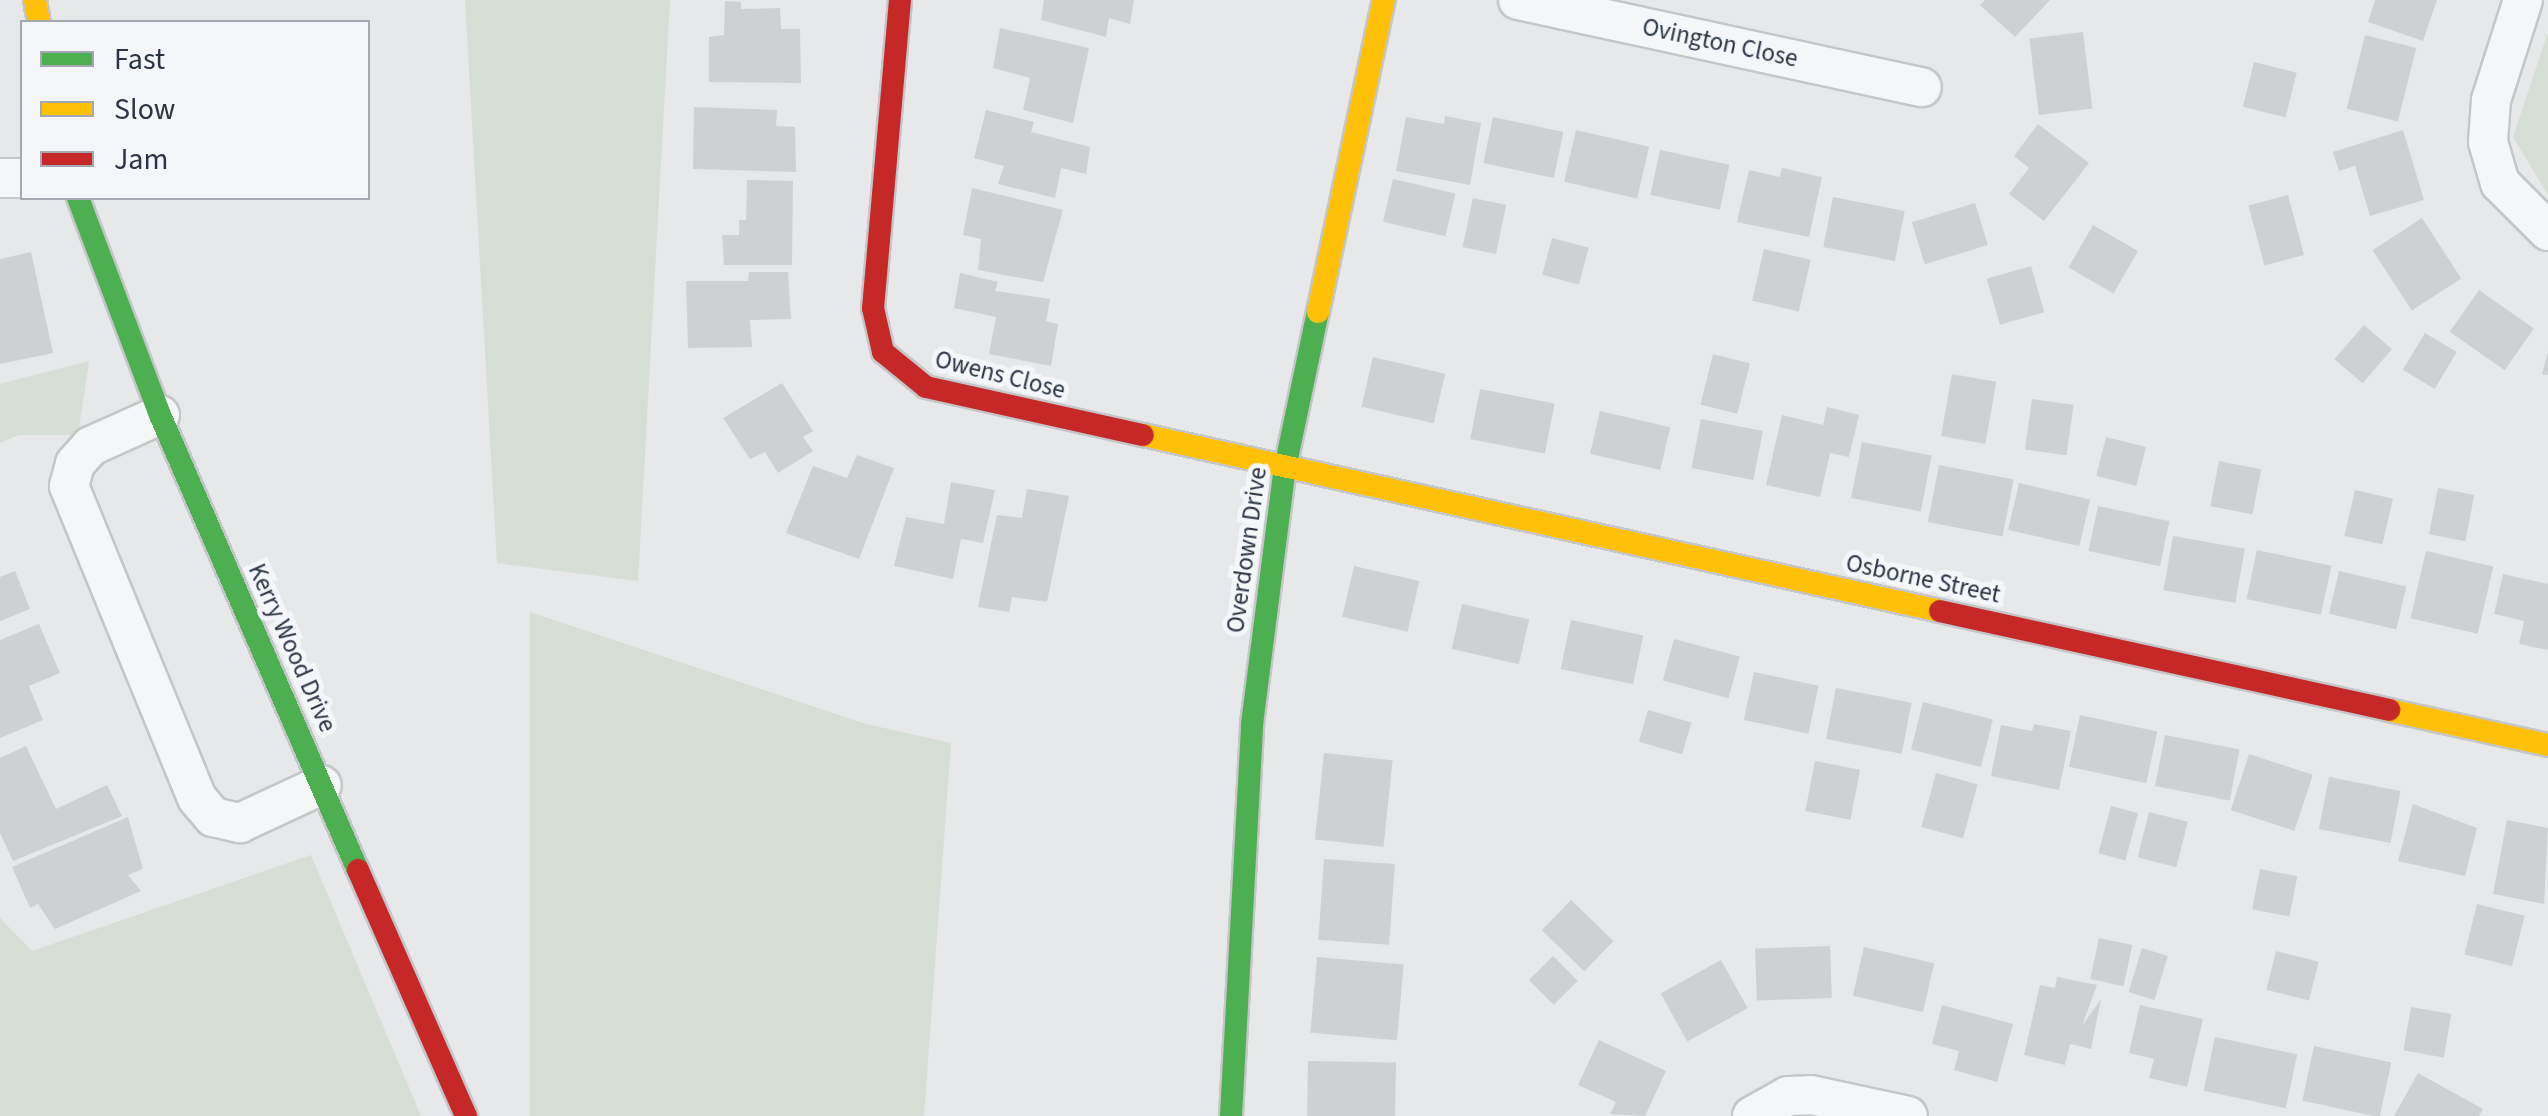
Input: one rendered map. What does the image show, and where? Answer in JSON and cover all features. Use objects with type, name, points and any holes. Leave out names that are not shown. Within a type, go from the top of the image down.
[{"type":"street","name":"Owens Close","points":[[900,0],[873,308],[880,342],[895,367],[946,394],[1285,468]]},
{"type":"street","name":"Overdown Drive","points":[[1231,1116],[1252,724],[1285,468],[1384,0]]},
{"type":"street","name":"Ovington Close","points":[[1518,0],[1922,87]]},
{"type":"street","points":[[2523,0],[2491,100],[2488,142],[2500,183],[2548,231]]},
{"type":"street","name":"Kerry Wood Drive","points":[[79,200],[160,416],[466,1116]]},
{"type":"street","points":[[160,416],[82,454],[69,486],[197,798],[213,817],[240,823],[322,786]]},
{"type":"street","name":"Osborne Street","points":[[1285,468],[2548,744]]},
{"type":"street","points":[[1752,1116],[1788,1096],[1812,1095],[1908,1116]]},
{"type":"shaded area","points":[[465,0],[670,0],[638,581],[497,563]]},
{"type":"shaded area","points":[[2548,32],[2548,195],[2513,137]]},
{"type":"shaded area","points":[[89,361],[78,435],[19,435],[0,443],[0,384]]},
{"type":"shaded area","points":[[530,612],[866,724],[951,743],[924,1116],[530,1116]]},
{"type":"shaded area","points":[[311,855],[421,1116],[0,1116],[0,918],[32,951]]},
{"type":"building","points":[[1044,0],[1134,0],[1130,24],[1109,18],[1106,37],[1041,20]]},
{"type":"building","points":[[1985,0],[2050,0],[2015,37],[1980,5]]},
{"type":"building","points":[[2375,0],[2437,0],[2423,41],[2368,22]]},
{"type":"building","points":[[725,1],[741,2],[741,9],[780,8],[781,29],[800,29],[801,83],[709,82],[709,37],[724,35]]},
{"type":"building","points":[[1000,28],[1089,48],[1073,123],[1023,110],[1030,78],[993,68]]},
{"type":"building","points":[[2083,32],[2092,108],[2039,115],[2029,39]]},
{"type":"building","points":[[2365,35],[2416,48],[2398,122],[2347,109]]},
{"type":"building","points":[[2254,62],[2297,73],[2286,117],[2243,107]]},
{"type":"building","points":[[694,107],[777,110],[776,126],[795,127],[796,172],[693,169]]},
{"type":"building","points":[[986,110],[1034,122],[1031,132],[1090,147],[1086,174],[1061,168],[1055,198],[998,184],[1004,166],[974,158]]},
{"type":"building","points":[[1445,116],[1481,123],[1470,185],[1396,171],[1406,117],[1444,124]]},
{"type":"building","points":[[1493,117],[1563,132],[1554,178],[1483,163]]},
{"type":"building","points":[[2038,124],[2089,163],[2044,221],[2009,194],[2029,168],[2014,156]]},
{"type":"building","points":[[1576,130],[1649,147],[1637,199],[1564,182]]},
{"type":"building","points":[[2403,130],[2424,200],[2370,216],[2355,166],[2339,171],[2333,152]]},
{"type":"building","points":[[1660,150],[1729,165],[1720,210],[1650,195]]},
{"type":"building","points":[[1782,168],[1822,177],[1809,237],[1737,222],[1749,170],[1780,177]]},
{"type":"building","points":[[1393,179],[1455,193],[1445,236],[1383,222]]},
{"type":"building","points":[[747,180],[793,181],[792,265],[724,265],[722,235],[739,235],[739,220],[746,220]]},
{"type":"building","points":[[972,188],[1063,210],[1043,282],[978,270],[981,239],[963,235]]},
{"type":"building","points":[[2288,195],[2304,255],[2264,265],[2248,206]]},
{"type":"building","points":[[1833,197],[1905,211],[1895,261],[1823,247]]},
{"type":"building","points":[[1473,198],[1506,205],[1496,254],[1463,247]]},
{"type":"building","points":[[1975,203],[1988,245],[1925,264],[1912,222]]},
{"type":"building","points":[[2422,218],[2461,278],[2412,311],[2373,250]]},
{"type":"building","points":[[2093,225],[2138,251],[2114,293],[2068,267]]},
{"type":"building","points":[[1552,238],[1589,248],[1579,285],[1542,275]]},
{"type":"building","points":[[1764,249],[1811,260],[1799,311],[1752,301]]},
{"type":"building","points":[[31,252],[53,353],[0,364],[0,259]]},
{"type":"building","points":[[2031,266],[2044,312],[2000,325],[1987,279]]},
{"type":"building","points":[[749,272],[788,272],[791,319],[750,320],[752,347],[688,348],[686,281],[748,281]]},
{"type":"building","points":[[960,273],[998,282],[995,291],[1050,299],[1046,321],[1058,324],[1051,366],[989,354],[996,317],[954,308]]},
{"type":"building","points":[[2479,290],[2534,328],[2505,370],[2450,332]]},
{"type":"building","points":[[2364,325],[2392,349],[2362,383],[2334,359]]},
{"type":"building","points":[[2425,333],[2457,352],[2435,389],[2403,370]]},
{"type":"building","points":[[2548,351],[2548,375],[2542,374]]},
{"type":"building","points":[[1713,354],[1750,363],[1737,414],[1700,404]]},
{"type":"building","points":[[1373,357],[1445,374],[1434,423],[1362,407]]},
{"type":"building","points":[[1952,374],[1996,382],[1985,444],[1941,436]]},
{"type":"building","points":[[782,383],[813,431],[803,437],[813,451],[778,473],[765,452],[750,459],[723,418]]},
{"type":"building","points":[[1480,389],[1555,404],[1545,454],[1470,439]]},
{"type":"building","points":[[2032,399],[2074,405],[2066,455],[2025,450]]},
{"type":"building","points":[[1827,407],[1859,415],[1849,457],[1830,453],[1820,497],[1766,485],[1782,415],[1823,425]]},
{"type":"building","points":[[1600,411],[1670,427],[1660,470],[1590,454]]},
{"type":"building","points":[[1701,419],[1763,431],[1753,480],[1691,468]]},
{"type":"building","points":[[2106,437],[2146,447],[2136,486],[2096,476]]},
{"type":"building","points":[[1862,442],[1932,456],[1921,512],[1851,498]]},
{"type":"building","points":[[857,455],[894,468],[859,559],[786,533],[813,466],[847,478]]},
{"type":"building","points":[[2219,461],[2261,469],[2252,514],[2210,506]]},
{"type":"building","points":[[1939,465],[2014,480],[2003,536],[1928,522]]},
{"type":"building","points":[[951,482],[995,490],[983,543],[961,539],[953,579],[894,566],[906,517],[944,524]]},
{"type":"building","points":[[2019,483],[2090,499],[2079,546],[2008,530]]},
{"type":"building","points":[[2438,488],[2474,495],[2465,541],[2429,534]]},
{"type":"building","points":[[1027,489],[1069,496],[1047,602],[1012,597],[1009,612],[978,607],[997,515],[1022,518]]},
{"type":"building","points":[[2355,490],[2393,499],[2382,545],[2344,536]]},
{"type":"building","points":[[2098,506],[2169,521],[2160,566],[2088,551]]},
{"type":"building","points":[[2173,536],[2245,549],[2235,603],[2163,590]]},
{"type":"building","points":[[2257,550],[2331,566],[2321,615],[2247,599]]},
{"type":"building","points":[[2426,551],[2493,567],[2478,634],[2410,618]]},
{"type":"building","points":[[1354,566],[1419,581],[1408,632],[1342,617]]},
{"type":"building","points":[[15,571],[30,609],[0,621],[0,577]]},
{"type":"building","points":[[2339,571],[2406,587],[2396,629],[2329,614]]},
{"type":"building","points":[[2503,574],[2548,584],[2548,650],[2519,644],[2524,621],[2494,614]]},
{"type":"building","points":[[1462,604],[1529,620],[1519,664],[1452,649]]},
{"type":"building","points":[[1571,620],[1643,635],[1633,684],[1561,669]]},
{"type":"building","points":[[39,624],[60,673],[29,686],[43,720],[0,738],[0,640]]},
{"type":"building","points":[[1674,639],[1740,657],[1729,698],[1663,681]]},
{"type":"building","points":[[1754,672],[1819,686],[1808,734],[1744,720]]},
{"type":"building","points":[[1836,688],[1912,703],[1902,754],[1826,739]]},
{"type":"building","points":[[1923,702],[1993,719],[1981,767],[1911,750]]},
{"type":"building","points":[[1648,710],[1691,722],[1682,754],[1639,742]]},
{"type":"building","points":[[2080,715],[2157,731],[2146,783],[2069,767]]},
{"type":"building","points":[[2034,724],[2071,731],[2059,790],[1991,776],[2001,725],[2032,731]]},
{"type":"building","points":[[2165,735],[2240,750],[2230,801],[2155,786]]},
{"type":"building","points":[[26,746],[56,809],[107,785],[122,816],[13,861],[0,833],[0,758]]},
{"type":"building","points":[[1324,753],[1393,760],[1384,847],[1315,840]]},
{"type":"building","points":[[2249,754],[2313,775],[2294,831],[2231,810]]},
{"type":"building","points":[[1815,761],[1860,770],[1850,820],[1805,811]]},
{"type":"building","points":[[1936,773],[1978,784],[1963,838],[1922,827]]},
{"type":"building","points":[[2329,777],[2401,791],[2391,843],[2319,829]]},
{"type":"building","points":[[2413,804],[2477,828],[2465,876],[2398,861]]},
{"type":"building","points":[[2111,806],[2138,813],[2125,861],[2098,853]]},
{"type":"building","points":[[2149,812],[2188,822],[2176,867],[2138,858]]},
{"type":"building","points":[[128,817],[143,869],[128,875],[141,891],[55,929],[38,904],[30,908],[12,867]]},
{"type":"building","points":[[2507,820],[2548,828],[2544,904],[2493,894]]},
{"type":"building","points":[[1324,859],[1395,864],[1389,945],[1318,940]]},
{"type":"building","points":[[2260,869],[2297,876],[2289,916],[2252,909]]},
{"type":"building","points":[[1571,900],[1613,941],[1584,971],[1542,930]]},
{"type":"building","points":[[2477,904],[2525,916],[2512,966],[2464,954]]},
{"type":"building","points":[[2099,938],[2132,945],[2124,986],[2090,979]]},
{"type":"building","points":[[1830,946],[1832,998],[1757,1001],[1755,949]]},
{"type":"building","points":[[1864,947],[1934,963],[1923,1012],[1853,996]]},
{"type":"building","points":[[2142,948],[2168,956],[2154,1000],[2129,992]]},
{"type":"building","points":[[2276,951],[2319,962],[2309,1000],[2266,990]]},
{"type":"building","points":[[1553,956],[1578,981],[1554,1005],[1529,980]]},
{"type":"building","points":[[1317,957],[1404,965],[1397,1040],[1310,1033]]},
{"type":"building","points":[[1721,960],[1748,1008],[1687,1042],[1661,993]]},
{"type":"building","points":[[2057,977],[2097,985],[2082,1026],[2101,999],[2091,1049],[2070,1044],[2065,1065],[2024,1055],[2040,985],[2055,988]]},
{"type":"building","points":[[1942,1005],[2013,1024],[1997,1082],[1954,1070],[1959,1051],[1932,1044]]},
{"type":"building","points":[[2140,1005],[2203,1019],[2187,1087],[2149,1078],[2154,1059],[2129,1053]]},
{"type":"building","points":[[2411,1007],[2451,1014],[2444,1057],[2403,1050]]},
{"type":"building","points":[[2215,1037],[2297,1054],[2286,1108],[2204,1091]]},
{"type":"building","points":[[1599,1040],[1666,1071],[1645,1116],[1610,1114],[1616,1102],[1578,1085]]},
{"type":"building","points":[[2314,1046],[2391,1062],[2380,1116],[2302,1101]]},
{"type":"building","points":[[1308,1061],[1396,1063],[1395,1116],[1307,1116]]},
{"type":"building","points":[[2418,1073],[2483,1109],[2479,1116],[2394,1116]]},
{"type":"traffic: fast","points":[[79,200],[160,415],[358,870]]},
{"type":"traffic: fast","points":[[1231,1116],[1252,724],[1285,468],[1318,312]]},
{"type":"traffic: slow","points":[[35,0],[39,20]]},
{"type":"traffic: slow","points":[[1318,312],[1384,0]]},
{"type":"traffic: slow","points":[[1143,435],[1940,611]]},
{"type":"traffic: slow","points":[[2389,710],[2548,745]]},
{"type":"traffic: jam","points":[[900,0],[873,308],[883,352],[926,387],[1143,435]]},
{"type":"traffic: jam","points":[[1940,611],[2389,710]]},
{"type":"traffic: jam","points":[[358,870],[466,1116]]}]
